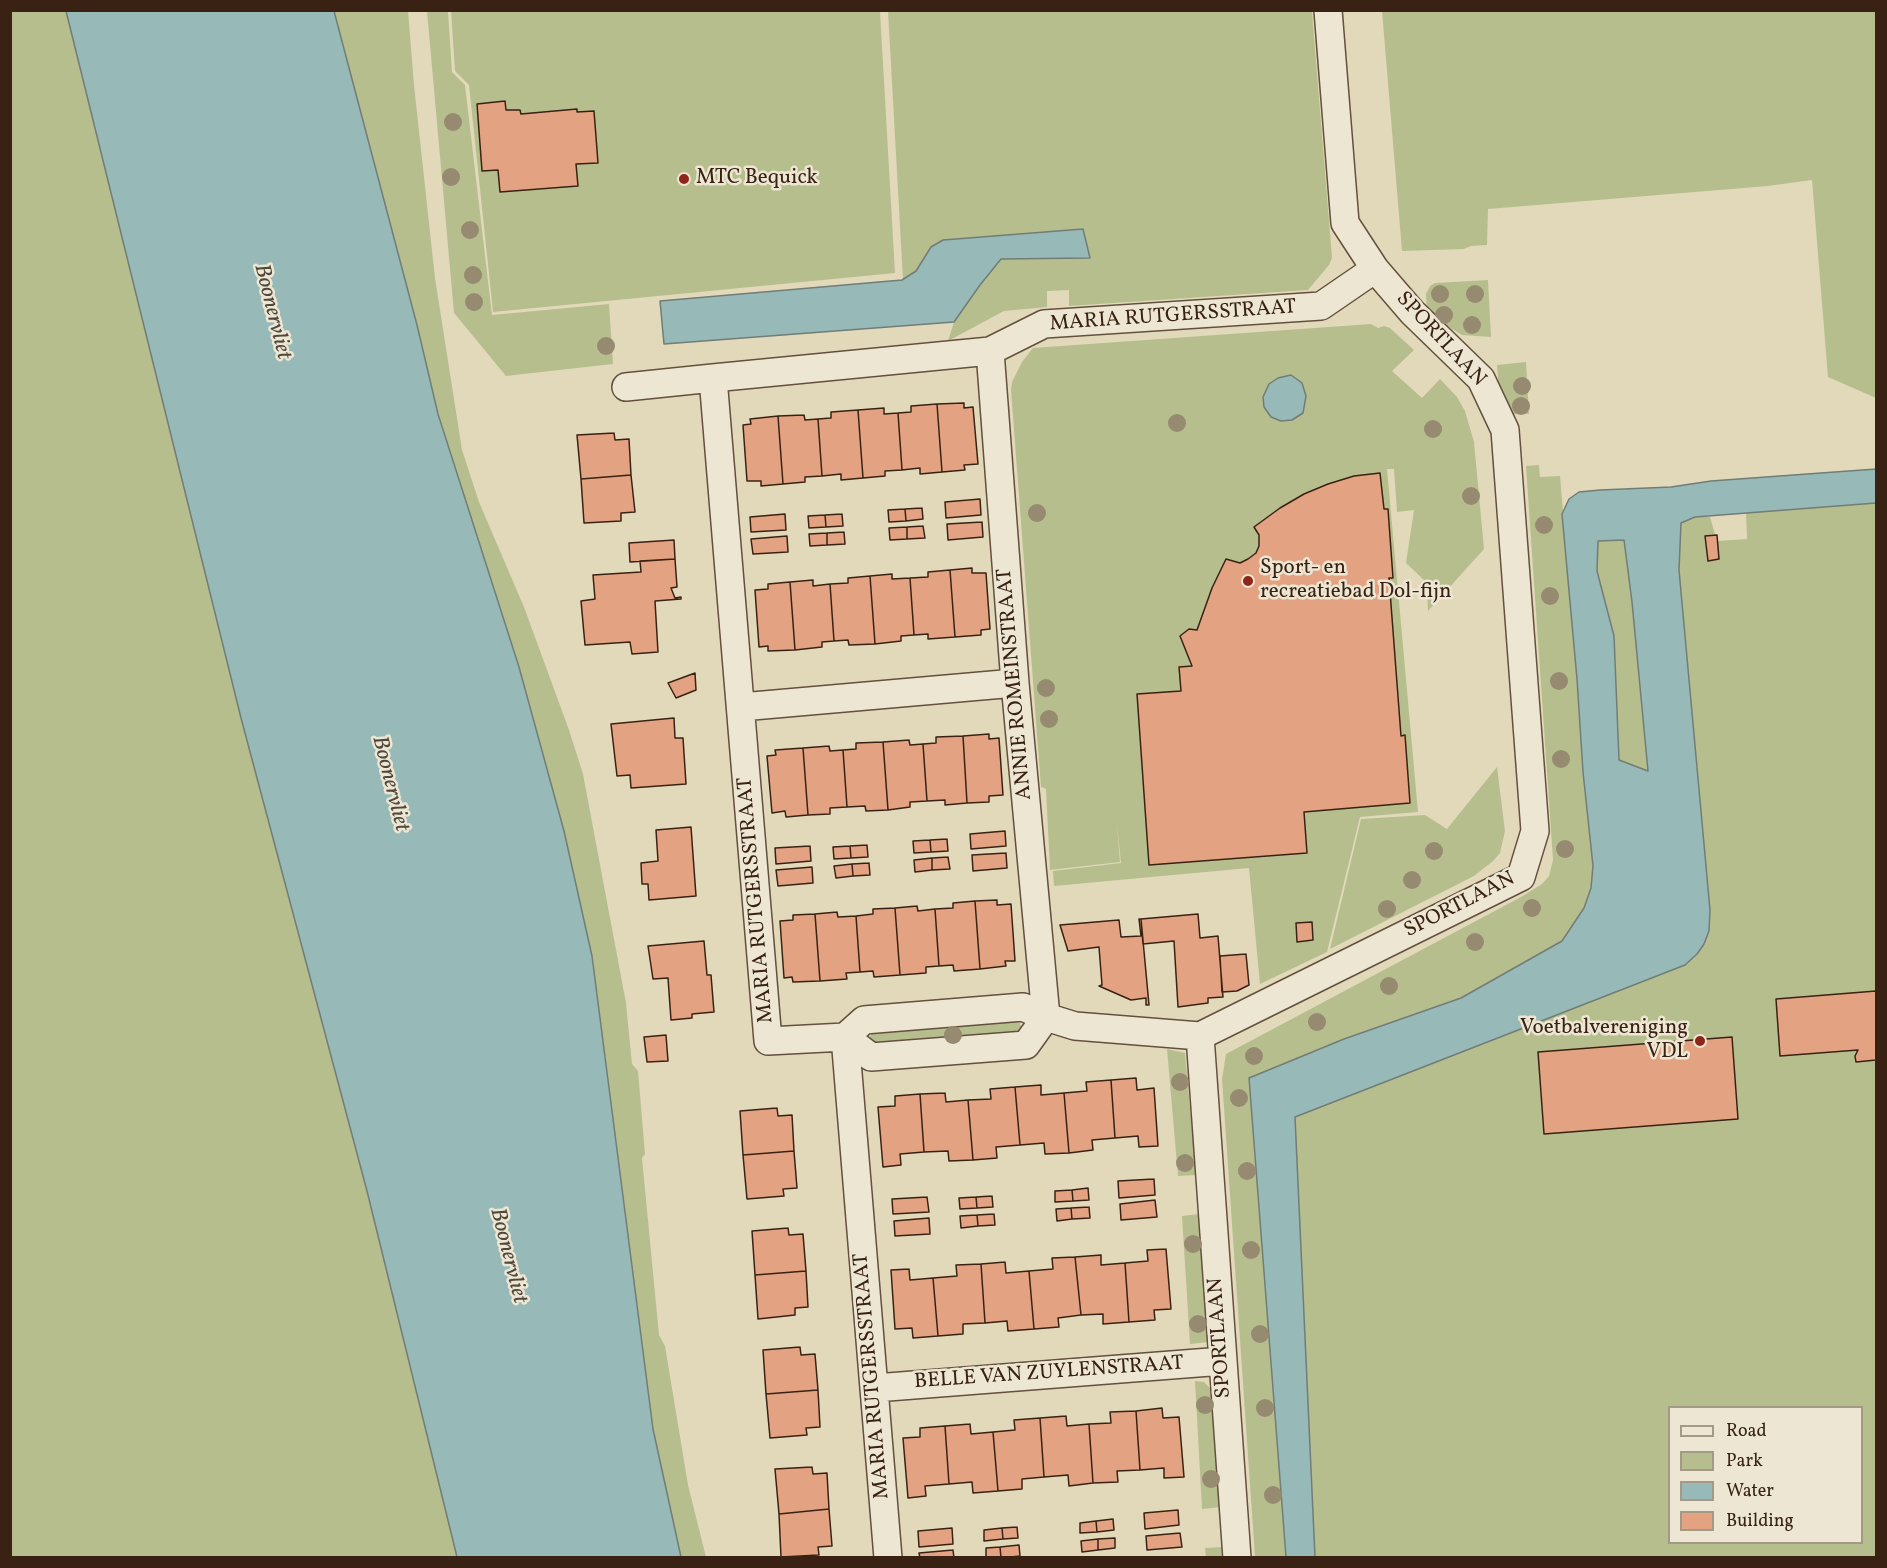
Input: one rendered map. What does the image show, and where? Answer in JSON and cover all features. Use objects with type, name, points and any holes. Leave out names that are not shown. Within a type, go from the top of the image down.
[{"type":"street","name":"SPORTLAAN","points":[[1237,1557],[1200,1036],[1521,877],[1535,831],[1505,430],[1481,379],[1412,312],[1375,269],[1345,223],[1328,10]]},
{"type":"street","name":"MARIA RUTGERSSTRAAT","points":[[626,387],[990,351],[1044,324],[1321,306],[1375,269]]},
{"type":"street","name":"ANNIE ROMEINSTRAAT","points":[[990,351],[1015,683],[1046,1017]]},
{"type":"street","name":"MARIA RUTGERSSTRAAT","points":[[713,378],[768,1041],[845,1037],[888,1557]]},
{"type":"street","points":[[741,707],[1015,683]]},
{"type":"street","points":[[1046,1017],[1026,1045],[871,1057],[845,1037],[864,1020],[1023,1007],[1075,1026],[1200,1036]]},
{"type":"street","name":"BELLE VAN ZUYLENSTRAAT","points":[[874,1388],[1223,1361]]},
{"type":"green space","points":[[66,10],[241,718],[367,1191],[457,1557],[11,1558],[10,11]]},
{"type":"green space","points":[[334,11],[408,11],[435,278],[462,450],[479,502],[524,607],[583,774],[626,1003],[632,1064],[638,1071],[645,1154],[642,1158],[659,1335],[665,1346],[688,1485],[706,1557],[681,1557],[653,1429],[592,956],[564,831],[519,667],[438,414],[417,325]]},
{"type":"green space","points":[[427,11],[448,11],[452,72],[465,85],[492,315],[609,304],[613,364],[506,376],[454,313]]},
{"type":"green space","name":"MTC Bequick","points":[[451,11],[880,11],[895,273],[493,312],[469,85],[455,71]]},
{"type":"green space","points":[[888,11],[1312,11],[1332,258],[1329,265],[1308,290],[1069,306],[1069,290],[1047,291],[1047,307],[1004,311],[948,341],[954,322],[1001,259],[1090,257],[1082,229],[943,240],[931,247],[916,271],[903,280]]},
{"type":"green space","points":[[1382,11],[1876,11],[1876,398],[1828,377],[1812,180],[1768,186],[1488,209],[1487,245],[1464,249],[1402,251]]},
{"type":"green space","points":[[1488,280],[1491,337],[1462,335],[1427,314],[1426,294],[1430,286],[1435,283]]},
{"type":"green space","name":"Sport- en recreatiebad Dol-fijn","points":[[1371,324],[1378,328],[1384,326],[1390,328],[1414,350],[1392,371],[1422,398],[1440,379],[1457,397],[1465,411],[1474,442],[1484,549],[1428,611],[1427,583],[1406,563],[1414,510],[1397,512],[1394,469],[1387,469],[1418,812],[1360,817],[1327,952],[1260,984],[1249,868],[1054,886],[1053,871],[1121,863],[1117,825],[1120,862],[1050,870],[1046,789],[1041,787],[1012,382],[1022,362],[1033,348]]},
{"type":"green space","points":[[1526,362],[1529,414],[1511,414],[1500,403],[1497,365]]},
{"type":"green space","points":[[1539,465],[1540,477],[1560,476],[1583,772],[1593,866],[1591,888],[1584,908],[1562,941],[1461,998],[1344,1039],[1249,1079],[1286,1557],[1255,1557],[1222,1079],[1226,1054],[1521,897],[1542,884],[1549,876],[1553,860],[1526,466]]},
{"type":"green space","name":"Voetbalvereniging VDL","points":[[1876,503],[1876,1557],[1315,1557],[1294,1117],[1685,965],[1697,954],[1709,931],[1710,910],[1679,570],[1681,523],[1695,517],[1710,517],[1717,541],[1747,539],[1746,513]]},
{"type":"green space","points":[[1624,540],[1648,771],[1619,760],[1614,636],[1597,571],[1598,541]]},
{"type":"green space","points":[[1497,767],[1505,831],[1500,853],[1493,861],[1474,876],[1330,949],[1361,819],[1425,815],[1447,829]]},
{"type":"green space","points":[[1005,1021],[1020,1023],[1022,1031],[1019,1034],[872,1050],[867,1042],[872,1033]]},
{"type":"green space","points":[[1167,1049],[1185,1053],[1196,1175],[1178,1176]]},
{"type":"green space","points":[[1199,1214],[1208,1342],[1190,1344],[1182,1216]]},
{"type":"green space","points":[[1195,1381],[1204,1382],[1214,1392],[1222,1507],[1202,1509]]},
{"type":"green space","points":[[1224,1547],[1225,1557],[1206,1557],[1205,1548]]},
{"type":"water","name":"Boonervliet","points":[[66,11],[334,11],[417,325],[438,414],[519,667],[564,831],[592,956],[653,1429],[681,1557],[457,1557],[367,1191],[241,718]]},
{"type":"water","points":[[1083,229],[1090,258],[1001,259],[954,322],[664,344],[660,301],[902,280],[916,271],[931,247],[943,240]]},
{"type":"water","points":[[1291,375],[1302,383],[1306,396],[1303,413],[1292,420],[1281,421],[1271,417],[1264,407],[1263,397],[1269,384],[1278,378]]},
{"type":"water","points":[[1876,469],[1876,503],[1695,517],[1681,523],[1679,570],[1710,910],[1709,931],[1697,954],[1685,965],[1295,1117],[1315,1557],[1286,1557],[1249,1078],[1344,1039],[1461,998],[1562,941],[1584,908],[1591,888],[1593,866],[1562,514],[1569,499],[1579,492],[1671,487],[1711,481]],"holes":[[[1624,540],[1648,771],[1619,760],[1614,636],[1597,571],[1598,541]]]},
{"type":"building","points":[[505,101],[506,110],[520,110],[521,114],[577,109],[577,112],[594,111],[598,163],[576,164],[578,186],[500,192],[498,170],[482,171],[477,104]]},
{"type":"building","points":[[964,403],[964,408],[973,407],[978,464],[964,465],[965,470],[942,472],[937,404]]},
{"type":"building","points":[[937,404],[942,472],[920,474],[920,468],[902,470],[898,413],[911,412],[911,406]]},
{"type":"building","points":[[884,408],[884,414],[898,413],[902,470],[885,471],[885,476],[863,478],[858,410]]},
{"type":"building","points":[[858,410],[863,478],[841,480],[841,474],[822,476],[818,419],[831,418],[831,412]]},
{"type":"building","points":[[804,415],[805,420],[818,419],[822,476],[805,477],[805,482],[783,484],[778,416]]},
{"type":"building","points":[[778,416],[783,484],[761,486],[761,481],[747,481],[743,425],[751,424],[750,419]]},
{"type":"building","points":[[614,433],[615,440],[629,439],[631,475],[581,479],[577,435]]},
{"type":"building","points":[[1380,473],[1384,509],[1388,509],[1393,578],[1389,578],[1401,736],[1405,735],[1410,803],[1304,812],[1307,853],[1149,865],[1137,694],[1181,691],[1179,667],[1192,666],[1180,636],[1189,629],[1197,630],[1212,588],[1226,559],[1240,563],[1256,553],[1259,546],[1259,535],[1254,527],[1304,494],[1354,476]]},
{"type":"building","points":[[631,475],[635,512],[621,513],[621,521],[584,523],[581,479]]},
{"type":"building","points":[[980,499],[981,515],[946,518],[945,502]]},
{"type":"building","points":[[922,508],[923,519],[906,521],[905,509]]},
{"type":"building","points":[[905,509],[906,521],[889,522],[888,510]]},
{"type":"building","points":[[785,514],[786,530],[751,532],[750,517]]},
{"type":"building","points":[[842,514],[843,526],[826,527],[825,515]]},
{"type":"building","points":[[825,515],[826,527],[809,528],[808,516]]},
{"type":"building","points":[[982,522],[983,537],[948,540],[947,524]]},
{"type":"building","points":[[923,526],[925,538],[907,539],[907,527]]},
{"type":"building","points":[[907,527],[907,539],[890,540],[889,528]]},
{"type":"building","points":[[844,532],[845,544],[827,545],[827,533]]},
{"type":"building","points":[[827,533],[827,545],[810,546],[809,534]]},
{"type":"building","points":[[1717,535],[1719,559],[1708,561],[1705,536]]},
{"type":"building","points":[[787,536],[788,552],[753,554],[751,539]]},
{"type":"building","points":[[674,540],[675,559],[630,562],[629,543]]},
{"type":"building","points":[[675,559],[677,587],[671,588],[675,598],[681,597],[681,599],[655,601],[658,652],[632,654],[630,642],[585,645],[581,601],[595,599],[593,575],[641,572],[640,561]]},
{"type":"building","points":[[972,568],[972,573],[986,573],[990,629],[981,630],[981,635],[955,637],[950,570]]},
{"type":"building","points":[[950,570],[955,637],[928,639],[928,634],[914,635],[910,578],[928,577],[928,572]]},
{"type":"building","points":[[892,574],[892,579],[910,578],[914,635],[901,636],[901,641],[875,644],[870,576]]},
{"type":"building","points":[[870,576],[875,644],[849,645],[848,640],[834,641],[830,584],[848,583],[848,578]]},
{"type":"building","points":[[813,580],[813,586],[830,584],[834,641],[822,642],[822,647],[795,650],[790,582]]},
{"type":"building","points":[[790,582],[795,650],[768,651],[768,646],[759,647],[755,590],[768,589],[768,584]]},
{"type":"building","points":[[695,673],[696,690],[676,698],[668,683]]},
{"type":"building","points":[[674,718],[675,738],[683,738],[686,784],[631,788],[630,775],[617,776],[611,724]]},
{"type":"building","points":[[989,734],[989,739],[999,738],[1003,795],[989,796],[989,802],[967,803],[963,736]]},
{"type":"building","points":[[963,736],[967,803],[945,805],[945,800],[927,801],[923,744],[936,743],[936,737]]},
{"type":"building","points":[[909,740],[910,745],[923,744],[927,801],[910,802],[910,807],[888,810],[883,742]]},
{"type":"building","points":[[883,742],[888,810],[866,811],[865,806],[847,807],[843,750],[856,749],[856,743]]},
{"type":"building","points":[[829,746],[830,751],[843,750],[847,807],[830,808],[830,814],[808,815],[803,748]]},
{"type":"building","points":[[803,748],[808,815],[786,817],[785,811],[772,813],[767,756],[776,755],[775,750]]},
{"type":"building","points":[[691,827],[696,896],[649,900],[648,884],[642,884],[641,863],[658,861],[656,830]]},
{"type":"building","points":[[1005,831],[1006,846],[971,849],[970,834]]},
{"type":"building","points":[[947,839],[948,851],[931,852],[930,840]]},
{"type":"building","points":[[930,840],[931,852],[914,853],[913,841]]},
{"type":"building","points":[[867,845],[868,857],[851,858],[850,846]]},
{"type":"building","points":[[810,846],[811,861],[776,864],[775,848]]},
{"type":"building","points":[[850,846],[851,858],[834,859],[833,847]]},
{"type":"building","points":[[1006,853],[1007,868],[973,871],[972,855]]},
{"type":"building","points":[[948,857],[950,869],[932,870],[932,858]]},
{"type":"building","points":[[932,858],[932,870],[915,872],[914,860]]},
{"type":"building","points":[[869,863],[870,875],[853,876],[852,864]]},
{"type":"building","points":[[852,864],[853,876],[836,878],[834,866]]},
{"type":"building","points":[[812,867],[813,883],[778,886],[776,870]]},
{"type":"building","points":[[997,900],[997,905],[1011,904],[1015,961],[1005,961],[1006,966],[980,969],[975,901]]},
{"type":"building","points":[[975,901],[980,969],[954,971],[953,965],[939,966],[935,909],[953,908],[953,903]]},
{"type":"building","points":[[917,906],[918,911],[935,909],[939,966],[926,967],[926,973],[900,975],[895,908]]},
{"type":"building","points":[[895,908],[900,975],[874,977],[873,971],[860,972],[856,916],[873,914],[873,909]]},
{"type":"building","points":[[837,912],[838,917],[856,916],[860,972],[846,973],[847,979],[820,981],[815,914]]},
{"type":"building","points":[[815,914],[820,981],[793,982],[792,977],[784,978],[780,921],[793,920],[793,915]]},
{"type":"building","points":[[1198,914],[1200,938],[1218,936],[1223,997],[1208,998],[1208,1003],[1178,1007],[1174,941],[1143,944],[1141,919]]},
{"type":"building","points":[[1139,919],[1141,919],[1149,1005],[1146,1005],[1146,998],[1131,1000],[1099,986],[1102,985],[1099,947],[1068,951],[1060,925],[1119,920],[1121,937],[1141,936]]},
{"type":"building","points":[[1312,922],[1313,940],[1297,942],[1296,923]]},
{"type":"building","points":[[704,941],[707,975],[711,975],[714,1012],[692,1014],[692,1018],[671,1020],[668,978],[653,979],[648,946]]},
{"type":"building","points":[[1246,954],[1249,985],[1237,991],[1222,992],[1220,956]]},
{"type":"building","points":[[1876,991],[1876,1060],[1856,1062],[1855,1056],[1858,1050],[1780,1056],[1776,999]]},
{"type":"building","points":[[666,1035],[668,1061],[647,1062],[644,1037]]},
{"type":"building","points":[[1732,1037],[1738,1119],[1544,1134],[1538,1052]]},
{"type":"building","points":[[1136,1078],[1137,1090],[1154,1088],[1158,1146],[1139,1147],[1138,1136],[1115,1138],[1111,1080]]},
{"type":"building","points":[[1111,1080],[1115,1138],[1092,1140],[1093,1150],[1069,1153],[1064,1093],[1087,1091],[1086,1082]]},
{"type":"building","points":[[1041,1085],[1041,1095],[1064,1093],[1069,1153],[1045,1154],[1044,1143],[1020,1145],[1015,1087]]},
{"type":"building","points":[[1015,1087],[1020,1145],[996,1147],[997,1158],[973,1160],[968,1100],[991,1099],[990,1089]]},
{"type":"building","points":[[945,1093],[946,1102],[968,1100],[973,1160],[949,1161],[948,1151],[924,1152],[920,1094]]},
{"type":"building","points":[[920,1094],[924,1152],[900,1154],[901,1165],[883,1167],[878,1107],[895,1106],[895,1096]]},
{"type":"building","points":[[777,1108],[778,1116],[792,1115],[794,1151],[743,1155],[740,1111]]},
{"type":"building","points":[[794,1151],[797,1188],[783,1189],[784,1196],[747,1199],[743,1155]]},
{"type":"building","points":[[1154,1179],[1155,1195],[1119,1198],[1118,1181]]},
{"type":"building","points":[[1088,1188],[1089,1200],[1073,1201],[1072,1190]]},
{"type":"building","points":[[1072,1190],[1073,1201],[1055,1202],[1055,1191]]},
{"type":"building","points":[[992,1196],[993,1207],[977,1208],[976,1197]]},
{"type":"building","points":[[927,1197],[929,1212],[893,1214],[892,1199]]},
{"type":"building","points":[[976,1197],[977,1208],[960,1209],[959,1198]]},
{"type":"building","points":[[1155,1200],[1157,1217],[1121,1220],[1120,1204]]},
{"type":"building","points":[[1089,1207],[1090,1218],[1072,1219],[1071,1208]]},
{"type":"building","points":[[1071,1208],[1072,1219],[1057,1221],[1056,1209]]},
{"type":"building","points":[[994,1214],[995,1225],[978,1226],[977,1215]]},
{"type":"building","points":[[977,1215],[978,1226],[961,1228],[960,1216]]},
{"type":"building","points":[[929,1218],[930,1234],[895,1236],[894,1221]]},
{"type":"building","points":[[788,1228],[789,1235],[803,1234],[806,1271],[755,1275],[752,1231]]},
{"type":"building","points":[[1166,1249],[1171,1309],[1154,1310],[1155,1320],[1129,1322],[1125,1263],[1148,1261],[1147,1250]]},
{"type":"building","points":[[1101,1255],[1101,1265],[1125,1263],[1129,1322],[1103,1324],[1103,1314],[1081,1315],[1075,1257]]},
{"type":"building","points":[[1075,1257],[1081,1315],[1058,1318],[1059,1327],[1034,1329],[1029,1271],[1053,1269],[1052,1258]]},
{"type":"building","points":[[1005,1262],[1006,1273],[1029,1271],[1034,1329],[1008,1331],[1007,1321],[985,1323],[981,1264]]},
{"type":"building","points":[[981,1264],[985,1323],[963,1324],[963,1334],[938,1336],[933,1278],[957,1276],[956,1265]]},
{"type":"building","points":[[909,1269],[910,1280],[933,1278],[938,1336],[913,1338],[912,1328],[895,1329],[891,1270]]},
{"type":"building","points":[[806,1271],[808,1307],[795,1308],[795,1315],[758,1319],[755,1275]]},
{"type":"building","points":[[800,1347],[801,1355],[815,1354],[818,1390],[766,1394],[763,1350]]},
{"type":"building","points":[[818,1390],[820,1427],[806,1428],[807,1435],[770,1438],[766,1394]]},
{"type":"building","points":[[1162,1408],[1163,1418],[1179,1417],[1184,1477],[1164,1478],[1164,1468],[1140,1470],[1136,1411]]},
{"type":"building","points":[[1136,1411],[1140,1470],[1117,1471],[1118,1482],[1093,1483],[1089,1424],[1111,1423],[1110,1412]]},
{"type":"building","points":[[1066,1416],[1067,1426],[1089,1424],[1093,1483],[1069,1486],[1068,1475],[1044,1477],[1040,1418]]},
{"type":"building","points":[[1040,1418],[1044,1477],[1022,1479],[1022,1489],[998,1491],[993,1432],[1015,1430],[1014,1420]]},
{"type":"building","points":[[970,1424],[971,1434],[993,1432],[998,1491],[973,1493],[972,1482],[949,1484],[945,1426]]},
{"type":"building","points":[[945,1426],[949,1484],[925,1486],[926,1496],[908,1498],[903,1438],[920,1437],[920,1428]]},
{"type":"building","points":[[812,1467],[813,1474],[827,1473],[829,1509],[779,1514],[775,1469]]},
{"type":"building","points":[[829,1509],[832,1546],[818,1547],[819,1555],[781,1557],[779,1514]]},
{"type":"building","points":[[1178,1510],[1179,1525],[1145,1529],[1144,1513]]},
{"type":"building","points":[[1113,1519],[1114,1530],[1097,1532],[1096,1521]]},
{"type":"building","points":[[1096,1521],[1097,1532],[1080,1533],[1080,1523]]},
{"type":"building","points":[[1017,1527],[1018,1538],[1003,1539],[1002,1528]]},
{"type":"building","points":[[952,1528],[953,1544],[919,1547],[918,1531]]},
{"type":"building","points":[[1002,1528],[1003,1539],[984,1541],[984,1530]]},
{"type":"building","points":[[1180,1533],[1182,1547],[1147,1550],[1146,1536]]},
{"type":"building","points":[[1115,1538],[1115,1548],[1098,1550],[1098,1539]]},
{"type":"building","points":[[1098,1539],[1098,1550],[1082,1552],[1081,1541]]},
{"type":"building","points":[[1019,1545],[1020,1556],[1001,1558],[1000,1547]]},
{"type":"building","points":[[1000,1547],[1001,1558],[986,1558],[986,1548]]},
{"type":"building","points":[[953,1550],[954,1558],[920,1558],[919,1553]]},
{"type":"place","name":"MTC Bequick","points":[[684,179]]},
{"type":"place","name":"Sport- en recreatiebad Dol-fijn","points":[[1248,581]]},
{"type":"place","name":"Voetbalvereniging VDL","points":[[1700,1041]]}]
